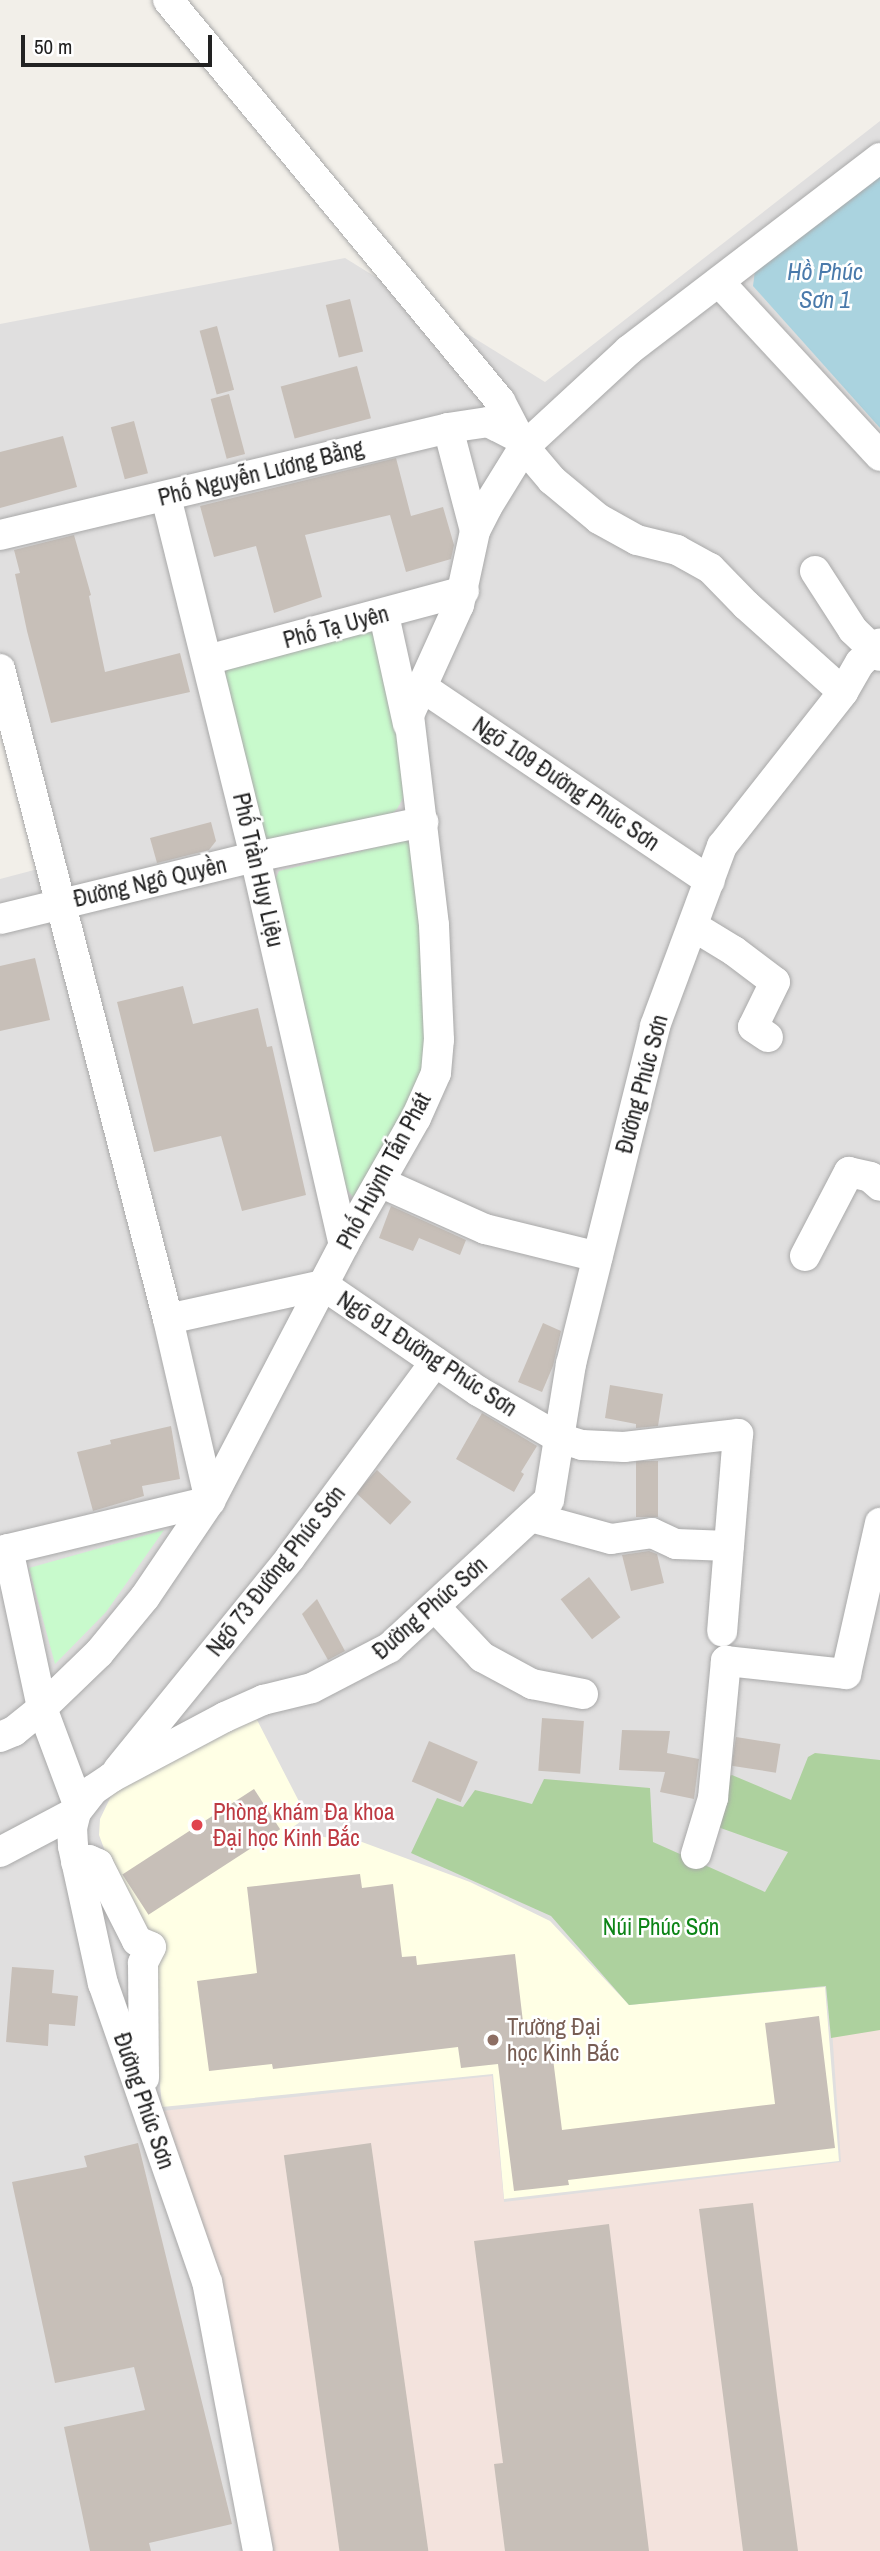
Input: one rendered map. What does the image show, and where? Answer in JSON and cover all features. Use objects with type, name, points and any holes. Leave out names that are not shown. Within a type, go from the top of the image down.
[{"type":"street","points":[[168,0],[491,390],[522,442],[552,480],[598,519],[637,540],[677,550],[710,568],[746,605],[843,692]]},
{"type":"street","name":"Phố Huỳnh Tấn Phát","points":[[0,1737],[15,1731],[43,1708],[122,1626],[210,1501],[344,1245],[382,1183],[436,1073],[438,1057],[434,925],[423,822],[408,725],[411,707],[464,591],[475,531],[522,442],[629,350],[880,158]]},
{"type":"street","points":[[719,282],[880,456]]},
{"type":"street","name":"Phố Nguyễn Lương Bằng","points":[[0,535],[448,428],[488,422],[522,442]]},
{"type":"street","points":[[448,428],[475,531]]},
{"type":"street","name":"Phố Trần Huy Liệu","points":[[166,497],[256,857],[344,1245]]},
{"type":"street","points":[[815,571],[853,630],[878,650]]},
{"type":"street","name":"Phố Tạ Uyên","points":[[207,660],[384,615],[464,591]]},
{"type":"street","points":[[384,615],[408,725]]},
{"type":"street","name":"Đường Phúc Sơn","points":[[258,2551],[207,2282],[103,1984],[76,1861],[72,1828],[78,1810],[93,1790],[113,1777],[242,1709],[312,1688],[369,1661],[389,1648],[549,1500],[572,1364],[655,1026],[722,846],[843,692],[860,663],[878,650]]},
{"type":"street","points":[[0,669],[168,1318],[210,1501],[4,1550],[43,1708],[78,1810],[0,1852]]},
{"type":"street","name":"Ngõ 109 Đường Phúc Sơn","points":[[422,687],[710,881]]},
{"type":"street","name":"Đường Ngô Quyền","points":[[0,919],[256,857],[423,822]]},
{"type":"street","points":[[693,926],[734,951],[775,982],[753,1027],[768,1037]]},
{"type":"street","points":[[805,1256],[849,1172],[870,1177],[880,1186]]},
{"type":"street","points":[[382,1183],[485,1230],[598,1257]]},
{"type":"street","name":"Ngõ 91 Đường Phúc Sơn","points":[[168,1318],[323,1285],[435,1362],[559,1438],[582,1445],[624,1447],[738,1434],[729,1546]]},
{"type":"street","name":"Ngõ 73 Đường Phúc Sơn","points":[[113,1777],[290,1558],[435,1362]]},
{"type":"street","points":[[531,1517],[611,1539],[652,1533],[676,1544],[729,1546],[722,1631]]},
{"type":"street","points":[[696,1854],[713,1798],[720,1752],[726,1661],[846,1674],[880,1524]]},
{"type":"street","points":[[435,1607],[482,1657],[532,1684],[583,1694]]},
{"type":"street","points":[[76,1861],[89,1860],[98,1864],[137,1941],[150,1947],[143,1963],[144,2103]]},
{"type":"shaded area","points":[[880,121],[880,2551],[0,2551],[0,879],[38,869],[0,704],[0,324],[345,258],[545,382]]},
{"type":"shaded area","name":"Trường Đại học Kinh Bắc","points":[[255,1716],[307,1817],[286,1832],[362,1842],[470,1882],[550,1921],[629,2005],[825,1987],[839,2161],[504,2199],[493,2074],[162,2107],[150,1972],[99,1835],[100,1819],[112,1794]]},
{"type":"shaded area","points":[[880,1860],[880,2551],[274,2551],[242,2399],[162,2111],[492,2076],[504,2202],[841,2162],[829,1985]]},
{"type":"green space","points":[[373,627],[407,758],[403,798],[397,809],[391,815],[276,842],[258,837],[221,677],[233,662]]},
{"type":"green space","points":[[406,840],[419,852],[429,1053],[423,1074],[364,1196],[353,1197],[346,1188],[272,886],[279,871]]},
{"type":"green space","points":[[164,1530],[106,1612],[55,1664],[29,1568]]},
{"type":"green space","name":"Núi Phúc Sơn","points":[[815,1753],[880,1760],[880,2030],[831,2038],[826,1986],[629,2005],[551,1916],[411,1853],[437,1798],[463,1807],[475,1790],[532,1804],[544,1779],[650,1788],[653,1842],[765,1892],[788,1852],[715,1826],[726,1777],[732,1775],[791,1800],[808,1757]]},
{"type":"water","name":"Hồ Phúc Sơn 1","points":[[880,173],[880,428],[753,286],[755,271]]},
{"type":"building","points":[[350,299],[363,351],[339,357],[326,305]]},
{"type":"building","points":[[217,326],[234,390],[217,394],[200,331]]},
{"type":"building","points":[[357,366],[371,418],[295,439],[281,386]]},
{"type":"building","points":[[229,394],[245,454],[227,459],[211,399]]},
{"type":"building","points":[[134,421],[148,473],[125,479],[111,427]]},
{"type":"building","points":[[63,436],[77,487],[0,508],[0,452]]},
{"type":"building","points":[[396,458],[411,516],[443,507],[454,545],[451,559],[406,572],[390,515],[305,535],[322,597],[274,613],[256,546],[214,557],[200,506]]},
{"type":"building","points":[[74,535],[91,595],[89,596],[105,672],[180,653],[190,692],[51,723],[27,631],[15,574],[20,573],[14,550]]},
{"type":"building","points":[[211,822],[216,841],[209,850],[157,863],[150,838]]},
{"type":"building","points":[[35,958],[50,1020],[0,1031],[0,966]]},
{"type":"building","points":[[183,986],[193,1024],[258,1008],[267,1047],[272,1046],[306,1195],[242,1211],[221,1136],[154,1152],[117,1002]]},
{"type":"building","points":[[391,1206],[466,1240],[460,1255],[419,1238],[413,1251],[379,1238]]},
{"type":"building","points":[[543,1323],[561,1331],[553,1366],[542,1392],[518,1382]]},
{"type":"building","points":[[610,1385],[663,1394],[658,1426],[636,1428],[636,1424],[605,1418]]},
{"type":"building","points":[[482,1413],[537,1446],[521,1472],[524,1474],[514,1492],[456,1459]]},
{"type":"building","points":[[171,1426],[180,1479],[142,1486],[144,1496],[93,1511],[77,1452],[111,1444],[110,1440]]},
{"type":"building","points":[[636,1461],[658,1461],[658,1517],[636,1517]]},
{"type":"building","points":[[377,1470],[411,1502],[390,1525],[356,1493]]},
{"type":"building","points":[[649,1551],[657,1554],[664,1583],[631,1591],[622,1555]]},
{"type":"building","points":[[589,1577],[620,1617],[592,1639],[561,1599]]},
{"type":"building","points":[[317,1599],[345,1651],[328,1660],[302,1614]]},
{"type":"building","points":[[542,1718],[584,1721],[580,1774],[538,1771]]},
{"type":"building","points":[[622,1730],[670,1731],[667,1753],[699,1759],[694,1799],[660,1792],[665,1772],[619,1770]]},
{"type":"building","points":[[736,1737],[780,1744],[776,1773],[731,1766]]},
{"type":"building","points":[[429,1741],[478,1762],[461,1802],[412,1782]]},
{"type":"building","points":[[254,1789],[280,1829],[148,1915],[122,1875]]},
{"type":"building","points":[[360,1874],[362,1888],[393,1884],[402,1957],[416,1956],[417,1965],[515,1954],[523,2022],[548,2019],[562,2130],[775,2104],[765,2023],[819,2016],[835,2148],[568,2180],[569,2185],[514,2191],[498,2064],[461,2068],[458,2047],[273,2069],[272,2064],[209,2071],[197,1981],[257,1973],[247,1887]]},
{"type":"building","points":[[12,1967],[54,1970],[52,1993],[78,1996],[75,2026],[49,2024],[48,2046],[6,2042]]},
{"type":"building","points":[[138,2143],[232,2524],[149,2543],[151,2551],[90,2551],[64,2427],[145,2410],[134,2367],[55,2383],[12,2182],[87,2167],[84,2156]]},
{"type":"building","points":[[371,2143],[428,2551],[339,2551],[284,2155]]},
{"type":"building","points":[[753,2203],[798,2551],[743,2551],[699,2209]]},
{"type":"building","points":[[609,2224],[649,2551],[505,2551],[494,2464],[503,2463],[474,2241]]},
{"type":"place","name":"Phòng khám Đa khoa Đại học Kinh Bắc","points":[[197,1825]]},
{"type":"place","name":"Trường Đại học Kinh Bắc","points":[[493,2040]]}]
